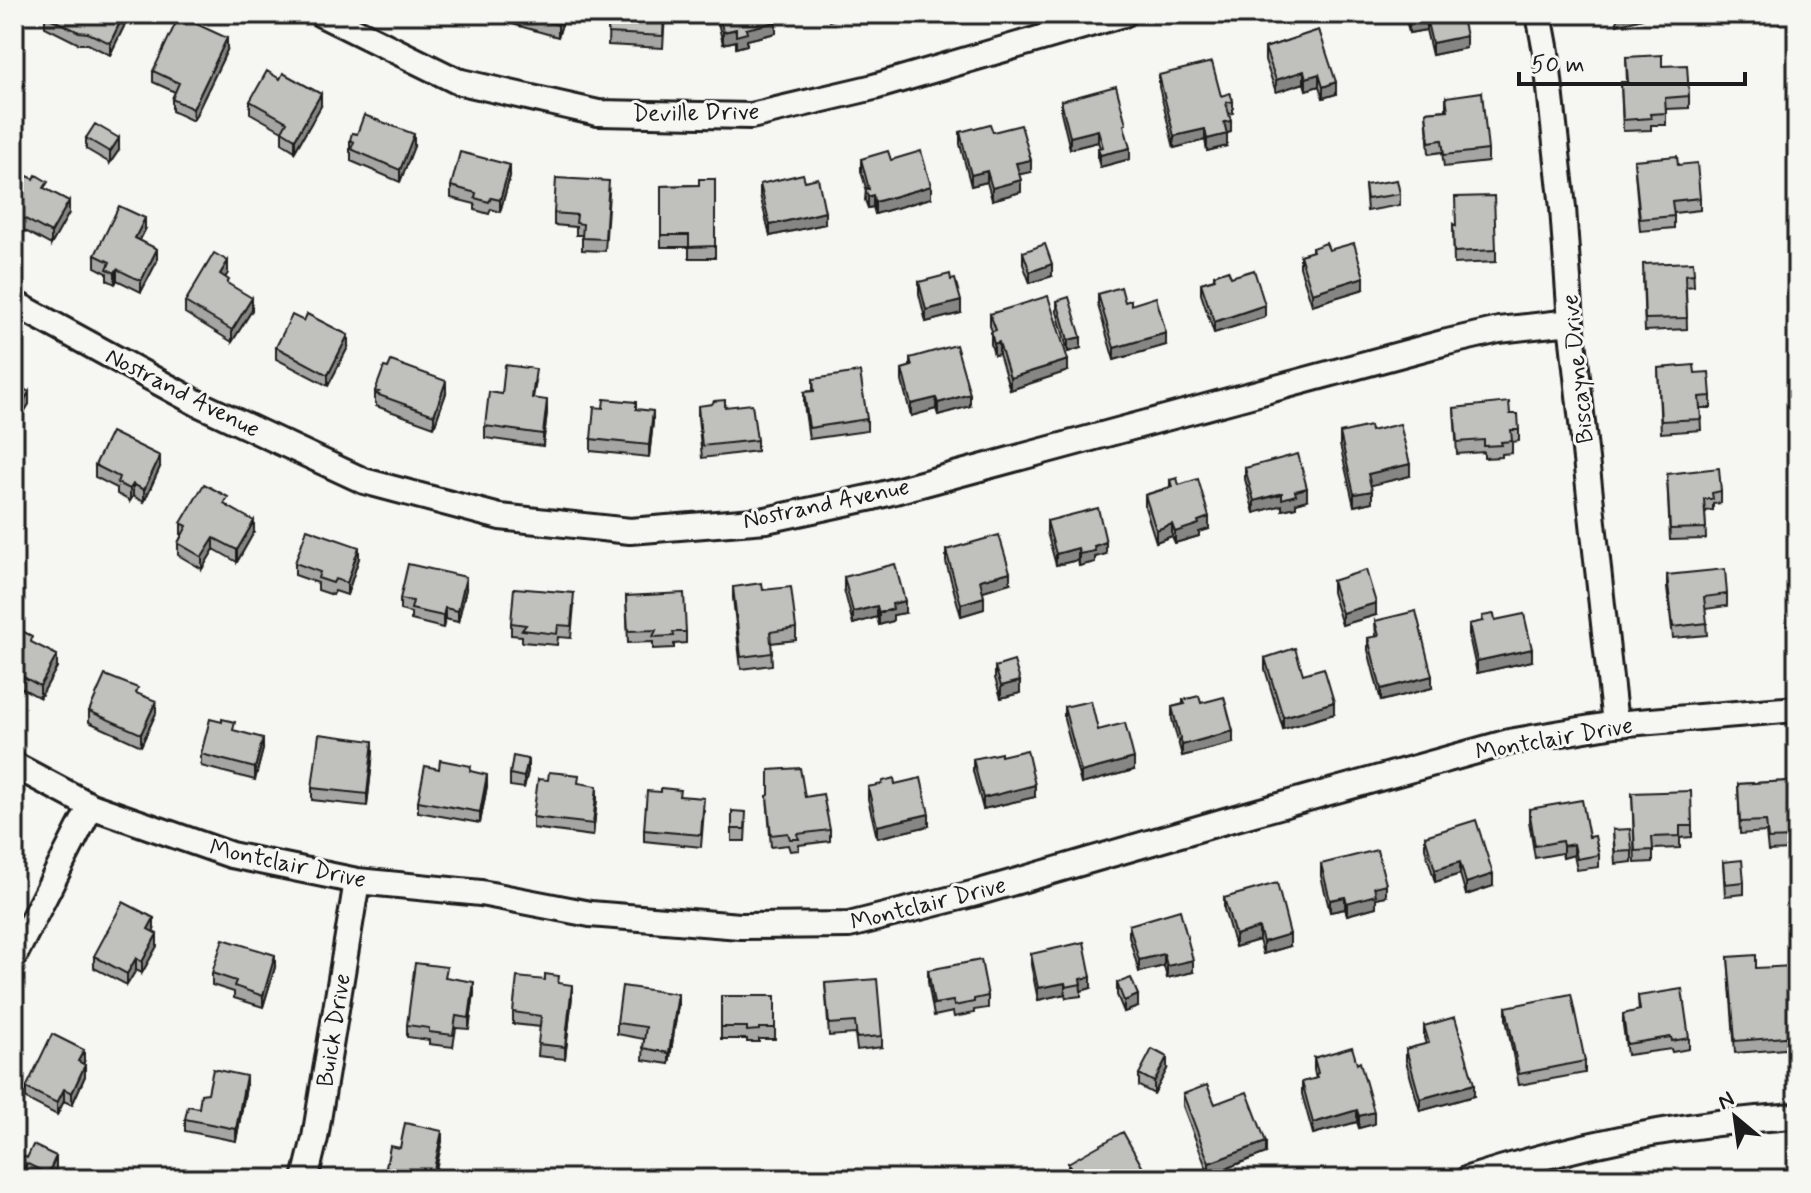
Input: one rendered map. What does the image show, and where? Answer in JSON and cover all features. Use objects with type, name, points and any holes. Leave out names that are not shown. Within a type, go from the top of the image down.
[{"type":"street","name":"Deville Drive","points":[[321,14],[457,81],[598,113],[751,116],[874,87],[1124,14]]},
{"type":"street","name":"Biscayne Drive","points":[[1539,14],[1563,208],[1571,322],[1615,724]]},
{"type":"street","name":"Nostrand Avenue","points":[[14,303],[199,404],[364,481],[500,517],[630,531],[766,520],[873,497],[1443,343],[1499,330],[1571,322]]},
{"type":"street","name":"Montclair Drive","points":[[14,765],[91,806],[231,855],[357,881],[481,893],[590,914],[740,926],[849,925],[976,893],[1509,742],[1615,724],[1797,709]]},
{"type":"street","points":[[14,956],[91,806]]},
{"type":"street","name":"Buick Drive","points":[[305,1179],[315,1138],[357,881]]},
{"type":"street","points":[[1468,1179],[1517,1163],[1637,1135],[1797,1116]]},
{"type":"building","points":[[46,14],[124,14],[110,43],[79,32]]},
{"type":"building","points":[[520,14],[562,14],[558,25]]},
{"type":"building","points":[[609,14],[664,14],[663,36],[608,33]]},
{"type":"building","points":[[719,14],[774,14],[776,22],[746,29],[747,33],[736,36],[736,29],[723,32]]},
{"type":"building","points":[[1408,14],[1461,14],[1466,36],[1432,43],[1426,18],[1409,22]]},
{"type":"building","points":[[179,16],[227,38],[193,109],[172,99],[179,83],[153,71]]},
{"type":"building","points":[[1319,30],[1336,82],[1323,87],[1319,74],[1306,78],[1304,71],[1276,80],[1265,48]]},
{"type":"building","points":[[1662,55],[1662,66],[1687,65],[1689,96],[1665,98],[1666,113],[1650,114],[1651,118],[1623,120],[1621,82],[1628,82],[1626,57]]},
{"type":"building","points":[[1212,62],[1221,96],[1230,93],[1233,101],[1226,103],[1231,121],[1224,122],[1227,134],[1207,139],[1205,129],[1174,136],[1159,75]]},
{"type":"building","points":[[267,71],[280,79],[283,73],[321,94],[295,139],[282,131],[287,122],[250,101]]},
{"type":"building","points":[[1116,86],[1130,148],[1100,155],[1098,148],[1103,147],[1098,130],[1070,137],[1061,101]]},
{"type":"building","points":[[1482,92],[1488,150],[1444,155],[1442,140],[1429,142],[1426,112],[1448,110],[1446,97]]},
{"type":"building","points":[[364,115],[414,134],[400,170],[351,149],[354,142],[350,140],[352,133],[357,134]]},
{"type":"building","points":[[95,124],[119,138],[110,152],[86,138]]},
{"type":"building","points":[[990,124],[993,132],[1021,125],[1031,160],[1016,163],[1021,180],[992,188],[987,171],[971,175],[960,132]]},
{"type":"building","points":[[888,151],[891,160],[921,151],[931,186],[875,202],[873,195],[868,197],[865,188],[869,189],[861,159]]},
{"type":"building","points":[[460,152],[510,165],[500,200],[491,198],[489,202],[475,198],[476,193],[451,186]]},
{"type":"building","points":[[1677,156],[1678,165],[1697,163],[1700,198],[1672,201],[1674,216],[1640,219],[1634,160]]},
{"type":"building","points":[[23,174],[34,179],[36,175],[48,182],[44,188],[69,201],[51,233],[14,213],[14,191]]},
{"type":"building","points":[[803,174],[805,181],[818,178],[825,212],[770,225],[760,184]]},
{"type":"building","points":[[556,178],[609,181],[605,239],[582,238],[583,224],[576,223],[577,215],[554,213]]},
{"type":"building","points":[[699,179],[715,179],[715,246],[689,247],[689,235],[661,235],[661,186],[699,185]]},
{"type":"building","points":[[1397,180],[1400,194],[1367,199],[1365,185]]},
{"type":"building","points":[[1494,196],[1496,250],[1454,252],[1455,197]]},
{"type":"building","points":[[119,206],[145,218],[135,238],[157,249],[141,281],[117,269],[115,273],[107,269],[110,262],[95,255]]},
{"type":"building","points":[[1326,243],[1329,250],[1354,243],[1364,277],[1312,293],[1300,255]]},
{"type":"building","points":[[1045,244],[1052,264],[1030,272],[1023,252]]},
{"type":"building","points":[[214,253],[228,261],[220,274],[229,280],[227,283],[252,298],[232,330],[185,302]]},
{"type":"building","points":[[1693,262],[1694,274],[1685,275],[1687,318],[1645,319],[1643,264]]},
{"type":"building","points":[[1228,270],[1231,277],[1254,270],[1265,305],[1214,322],[1201,283],[1215,279],[1214,275]]},
{"type":"building","points":[[950,274],[951,280],[955,279],[961,301],[926,310],[919,282]]},
{"type":"building","points":[[1121,287],[1125,302],[1131,300],[1131,305],[1156,297],[1166,333],[1114,348],[1098,294]]},
{"type":"building","points":[[1048,296],[1068,360],[1010,378],[999,342],[994,344],[991,332],[996,330],[990,314]]},
{"type":"building","points":[[1069,297],[1081,337],[1068,340],[1057,301]]},
{"type":"building","points":[[307,314],[348,335],[328,375],[276,347],[292,315],[304,321]]},
{"type":"building","points":[[956,345],[970,394],[938,403],[936,398],[911,404],[902,369],[912,366],[910,358]]},
{"type":"building","points":[[391,361],[446,381],[434,415],[376,394],[384,367],[388,368]]},
{"type":"building","points":[[505,365],[536,369],[532,398],[547,400],[543,434],[485,426],[489,392],[502,394]]},
{"type":"building","points":[[1694,365],[1695,373],[1709,372],[1711,396],[1699,397],[1701,419],[1661,421],[1658,368]]},
{"type":"building","points":[[860,372],[867,419],[809,428],[804,392],[814,391],[813,379]]},
{"type":"building","points":[[14,383],[29,392],[16,414],[14,412]]},
{"type":"building","points":[[604,399],[636,402],[636,409],[653,411],[649,445],[591,439],[594,407],[603,408]]},
{"type":"building","points":[[725,400],[725,407],[752,404],[757,440],[702,446],[698,406]]},
{"type":"building","points":[[1509,402],[1510,414],[1518,414],[1519,430],[1511,430],[1512,441],[1484,446],[1484,440],[1457,442],[1454,408]]},
{"type":"building","points":[[1400,424],[1410,464],[1368,474],[1372,491],[1354,494],[1340,433],[1370,426],[1371,431]]},
{"type":"building","points":[[111,432],[160,456],[144,490],[133,484],[130,489],[117,483],[119,477],[95,465]]},
{"type":"building","points":[[1298,454],[1307,488],[1282,499],[1282,493],[1254,501],[1245,468]]},
{"type":"building","points":[[1719,468],[1721,491],[1712,493],[1713,499],[1704,499],[1706,528],[1670,529],[1667,474]]},
{"type":"building","points":[[1177,478],[1179,485],[1198,479],[1209,517],[1175,532],[1172,524],[1156,530],[1145,495],[1172,487],[1170,480]]},
{"type":"building","points":[[204,484],[228,497],[224,504],[254,521],[237,550],[214,538],[202,557],[178,543],[187,526],[181,523]]},
{"type":"building","points":[[1098,508],[1106,542],[1094,546],[1095,551],[1079,554],[1078,548],[1056,554],[1047,521]]},
{"type":"building","points":[[307,529],[359,547],[347,583],[318,578],[320,572],[295,563]]},
{"type":"building","points":[[999,535],[1010,572],[980,580],[984,597],[961,604],[946,550]]},
{"type":"building","points":[[408,564],[466,577],[458,611],[445,608],[443,616],[411,609],[413,601],[400,599]]},
{"type":"building","points":[[895,564],[905,601],[892,604],[893,609],[879,613],[877,606],[853,612],[844,577]]},
{"type":"building","points":[[1725,569],[1727,594],[1704,597],[1707,623],[1673,627],[1667,575]]},
{"type":"building","points":[[1366,570],[1376,603],[1342,613],[1332,581]]},
{"type":"building","points":[[762,583],[763,590],[791,587],[796,628],[770,632],[772,653],[741,657],[733,587]]},
{"type":"building","points":[[514,588],[574,593],[571,626],[558,625],[557,634],[522,630],[526,625],[511,623]]},
{"type":"building","points":[[684,593],[686,632],[653,637],[656,630],[628,631],[626,596]]},
{"type":"building","points":[[1416,611],[1432,676],[1381,689],[1368,638],[1379,636],[1375,621]]},
{"type":"building","points":[[1494,614],[1495,620],[1524,614],[1532,649],[1477,661],[1469,624],[1483,621],[1482,616]]},
{"type":"building","points":[[22,631],[32,636],[31,642],[57,655],[40,686],[14,672],[14,632],[20,635]]},
{"type":"building","points":[[1295,648],[1303,674],[1324,668],[1334,702],[1283,717],[1265,658]]},
{"type":"building","points":[[1014,661],[1020,681],[1001,686],[995,667]]},
{"type":"building","points":[[105,675],[138,688],[136,693],[156,701],[141,734],[89,711]]},
{"type":"building","points":[[1199,696],[1201,703],[1224,697],[1233,731],[1182,745],[1172,707]]},
{"type":"building","points":[[1091,701],[1098,730],[1125,723],[1134,758],[1081,772],[1064,707]]},
{"type":"building","points":[[210,719],[235,722],[233,730],[263,738],[255,768],[201,754]]},
{"type":"building","points":[[319,734],[373,741],[367,794],[312,788]]},
{"type":"building","points":[[1027,750],[1035,785],[983,798],[973,759]]},
{"type":"building","points":[[513,756],[528,759],[524,777],[510,774]]},
{"type":"building","points":[[440,760],[471,766],[470,771],[487,775],[480,812],[418,801],[425,766],[439,769]]},
{"type":"building","points":[[800,768],[805,797],[823,794],[830,830],[797,834],[799,839],[790,839],[788,833],[771,835],[767,796],[769,770]]},
{"type":"building","points":[[549,772],[579,775],[578,783],[597,786],[593,824],[533,817],[538,779],[548,780]]},
{"type":"building","points":[[894,778],[895,784],[921,778],[929,814],[877,826],[868,787]]},
{"type":"building","points":[[1789,781],[1791,838],[1768,839],[1766,821],[1740,822],[1738,784]]},
{"type":"building","points":[[661,788],[680,790],[679,796],[704,798],[701,835],[644,830],[647,791],[661,792]]},
{"type":"building","points":[[1691,791],[1692,826],[1680,826],[1680,836],[1652,837],[1653,850],[1635,851],[1632,793]]},
{"type":"building","points":[[1582,800],[1589,837],[1595,836],[1599,855],[1577,859],[1574,844],[1563,846],[1562,841],[1535,846],[1529,809]]},
{"type":"building","points":[[732,811],[746,812],[745,829],[732,829]]},
{"type":"building","points":[[1476,820],[1493,874],[1466,883],[1460,862],[1435,870],[1425,836]]},
{"type":"building","points":[[1630,829],[1632,851],[1615,852],[1613,830]]},
{"type":"building","points":[[1377,850],[1386,884],[1374,887],[1376,895],[1347,903],[1345,897],[1330,900],[1321,864]]},
{"type":"building","points":[[1742,860],[1744,882],[1725,884],[1723,862]]},
{"type":"building","points":[[1277,883],[1290,934],[1263,942],[1259,928],[1235,935],[1224,898]]},
{"type":"building","points":[[123,902],[154,918],[148,929],[157,934],[142,962],[136,958],[127,974],[94,956]]},
{"type":"building","points":[[1180,910],[1193,960],[1167,966],[1164,954],[1139,960],[1129,925]]},
{"type":"building","points":[[223,939],[275,955],[263,996],[234,986],[236,981],[212,973]]},
{"type":"building","points":[[1084,942],[1091,977],[1080,979],[1081,984],[1066,987],[1065,983],[1038,988],[1031,954]]},
{"type":"building","points":[[1756,955],[1756,968],[1793,966],[1797,1036],[1735,1041],[1728,957]]},
{"type":"building","points":[[981,960],[988,996],[954,1006],[953,1001],[934,1004],[928,970]]},
{"type":"building","points":[[415,963],[447,967],[445,977],[474,982],[469,1018],[456,1016],[453,1035],[407,1025]]},
{"type":"building","points":[[545,974],[559,976],[558,983],[572,985],[565,1047],[538,1044],[541,1016],[513,1012],[517,977],[545,980]]},
{"type":"building","points":[[1131,978],[1138,995],[1124,1001],[1117,983]]},
{"type":"building","points":[[877,979],[882,1036],[857,1038],[855,1022],[829,1024],[825,983]]},
{"type":"building","points":[[622,986],[678,994],[669,1053],[643,1048],[646,1027],[617,1023]]},
{"type":"building","points":[[1682,989],[1689,1038],[1672,1041],[1671,1037],[1627,1044],[1623,1014],[1640,1010],[1638,996]]},
{"type":"building","points":[[1571,994],[1585,1061],[1519,1074],[1506,1007]]},
{"type":"building","points":[[721,996],[775,996],[775,1028],[747,1031],[747,1027],[721,1027]]},
{"type":"building","points":[[1455,1017],[1474,1084],[1420,1099],[1406,1049],[1429,1043],[1424,1026]]},
{"type":"building","points":[[52,1034],[84,1050],[78,1061],[85,1065],[72,1093],[64,1089],[57,1103],[26,1088]]},
{"type":"building","points":[[1352,1047],[1357,1064],[1360,1062],[1374,1112],[1359,1116],[1357,1110],[1313,1123],[1302,1082],[1317,1078],[1314,1058]]},
{"type":"building","points":[[1152,1049],[1167,1057],[1154,1082],[1139,1074]]},
{"type":"building","points":[[213,1069],[246,1076],[236,1129],[185,1119],[188,1106],[199,1108],[201,1094],[208,1093]]},
{"type":"building","points":[[1207,1085],[1215,1104],[1247,1092],[1266,1142],[1209,1163],[1183,1094]]},
{"type":"building","points":[[405,1123],[442,1131],[432,1179],[384,1178],[390,1146],[400,1148]]},
{"type":"building","points":[[1123,1132],[1149,1179],[1068,1179],[1075,1175],[1068,1163]]},
{"type":"building","points":[[33,1145],[56,1156],[48,1174],[26,1163],[19,1179],[14,1179],[14,1152],[27,1158]]},
{"type":"building","points":[[190,1172],[215,1179],[188,1179]]}]
